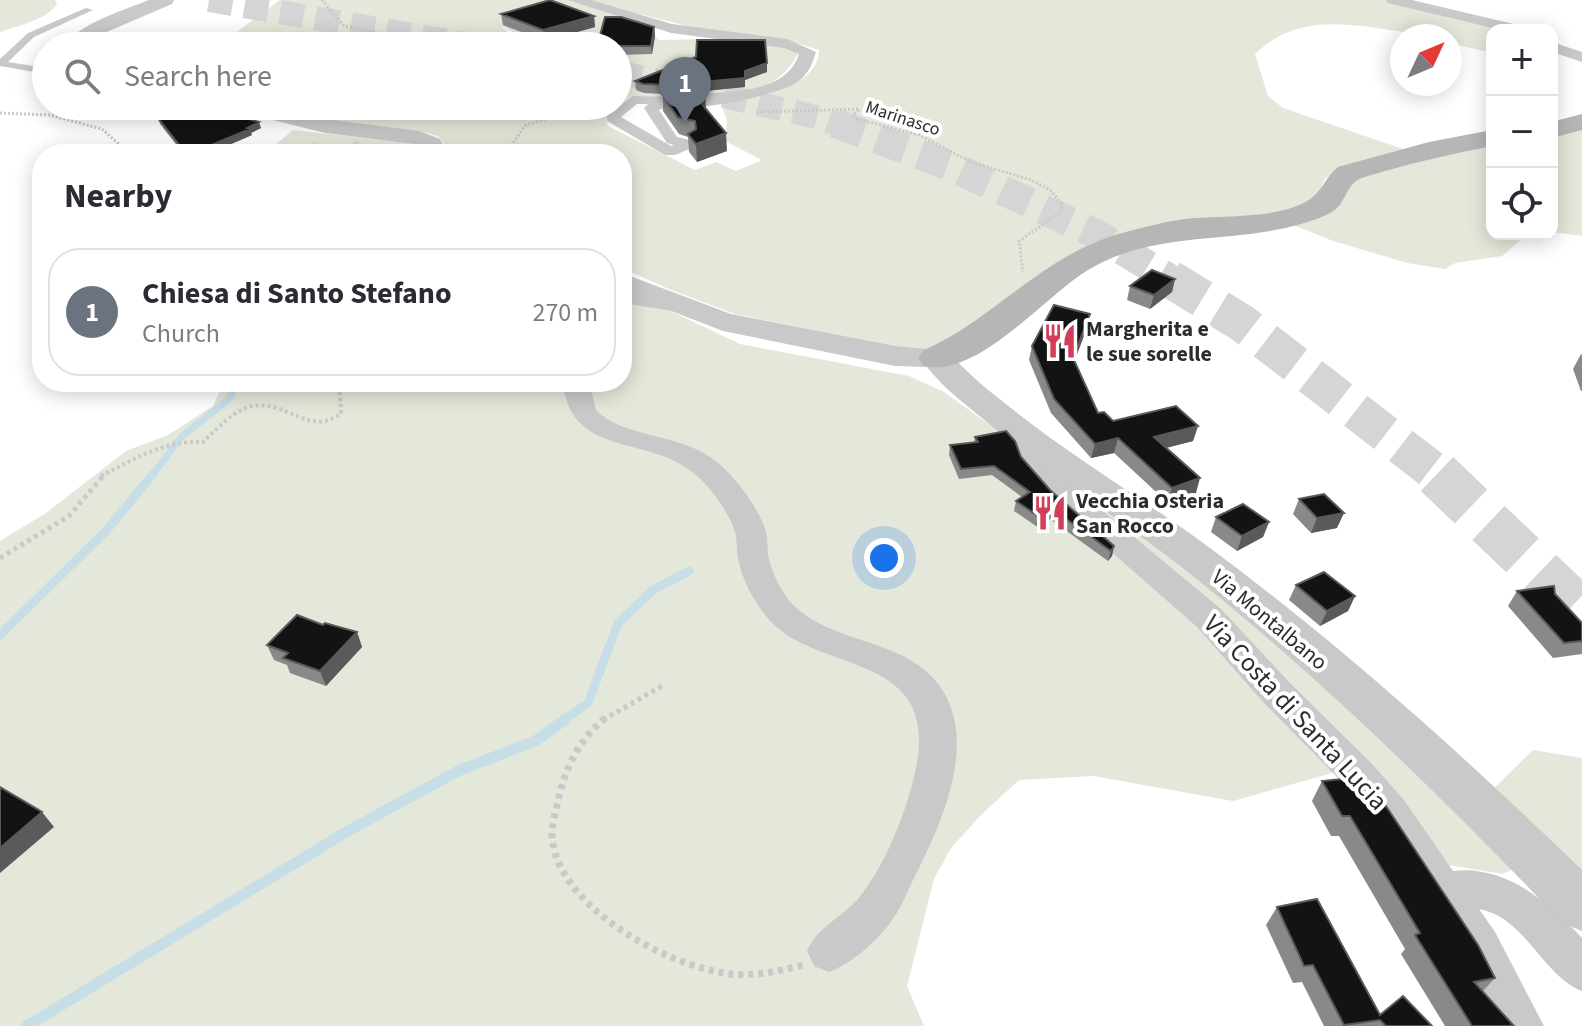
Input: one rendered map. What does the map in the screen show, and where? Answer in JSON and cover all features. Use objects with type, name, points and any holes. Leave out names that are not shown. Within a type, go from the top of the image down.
[{"type":"main road","points":[[1558,128],[1582,122]]},
{"type":"main road","points":[[937,358],[984,334],[1083,260],[1166,232],[1292,215],[1326,202],[1337,183],[1348,173],[1429,150],[1486,139]]},
{"type":"street","points":[[90,32],[165,0]]},
{"type":"street","points":[[575,0],[671,28],[779,42],[808,52],[808,59],[790,79],[758,92],[673,101],[632,101]]},
{"type":"street","points":[[1393,0],[1495,24]]},
{"type":"street","points":[[1558,49],[1582,57]]},
{"type":"street","points":[[615,120],[670,152],[679,150],[689,144],[672,140],[651,108],[673,101]]},
{"type":"street","points":[[301,120],[419,138],[432,144]]},
{"type":"street","points":[[632,286],[723,322],[775,335],[895,356],[937,358]]},
{"type":"street","points":[[632,298],[673,304]]},
{"type":"street","name":"Via Montalbano","points":[[937,358],[959,383],[1026,438],[1194,556],[1258,607],[1429,757],[1582,906]]},
{"type":"street","points":[[576,392],[576,402],[591,422],[615,434],[666,445],[708,470],[744,518],[751,533],[759,576],[780,611],[820,636],[879,659],[906,674],[928,700],[936,718],[935,763],[928,801],[916,837],[876,909],[829,951]]},
{"type":"street","name":"Via Costa di Santa Lucia","points":[[1026,438],[1036,465],[1060,491],[1209,618],[1276,692],[1358,774],[1390,812],[1480,947],[1521,1026]]},
{"type":"street","points":[[1443,891],[1485,889],[1507,898],[1528,912],[1582,970]]},
{"type":"lane","points":[[38,32],[89,10]]},
{"type":"lane","points":[[32,35],[3,61],[4,65],[13,68],[32,70]]},
{"type":"path","points":[[322,0],[344,26],[374,32]]},
{"type":"path","name":"Marinasco","points":[[753,112],[859,109],[853,115],[857,119],[919,135],[971,162],[1031,180],[1050,190],[1062,204],[1061,212],[1047,225],[1028,232],[1019,241],[1029,300]]},
{"type":"path","points":[[0,113],[32,114]]},
{"type":"path","points":[[69,120],[102,129],[119,144]]},
{"type":"path","points":[[512,144],[526,125],[545,120]]},
{"type":"path","points":[[0,558],[69,516],[101,476],[153,450],[183,441],[203,442],[212,431],[252,406],[276,405],[314,424],[333,421],[341,413],[340,392]]},
{"type":"path","points":[[662,686],[608,715],[584,736],[566,767],[553,843],[567,881],[588,906],[615,927],[675,956],[727,974],[792,968],[829,951]]},
{"type":"shaded area","points":[[0,0],[55,0],[57,4],[39,18],[0,32]]},
{"type":"shaded area","points":[[280,0],[1385,0],[1486,25],[1486,52],[1462,46],[1462,24],[1390,24],[1390,30],[1323,25],[1299,28],[1276,38],[1255,54],[1268,96],[1283,108],[1406,150],[1341,168],[1325,179],[1316,197],[1301,205],[1272,213],[1175,223],[1019,292],[925,353],[735,314],[632,272],[632,144],[444,144],[438,136],[422,132],[328,120],[606,120],[608,126],[695,170],[716,162],[736,171],[762,160],[725,141],[727,121],[721,103],[765,95],[796,83],[816,63],[819,50],[783,39],[695,28],[636,13],[615,18],[659,40],[752,38],[799,52],[785,72],[767,85],[746,94],[700,100],[632,98],[632,32],[513,32],[501,26],[508,32],[237,32]]},
{"type":"shaded area","points":[[1582,129],[1582,236],[1558,233],[1558,135]]},
{"type":"shaded area","points":[[293,130],[416,144],[277,144]]},
{"type":"shaded area","points":[[1486,145],[1486,240],[1521,240],[1502,256],[1455,263],[1445,269],[1407,263],[1333,241],[1288,223],[1361,176]]},
{"type":"shaded area","points":[[632,293],[740,344],[909,376],[944,392],[1159,547],[1381,732],[1520,866],[1503,874],[1448,865],[1364,764],[1233,801],[1093,776],[1019,780],[951,848],[934,879],[907,986],[924,1026],[0,1026],[0,541],[46,513],[126,451],[168,435],[213,406],[219,392],[632,392]]},
{"type":"shaded area","points":[[1533,750],[1582,758],[1582,880],[1491,791]]},
{"type":"building","points":[[550,0],[594,16],[543,30],[501,14]]},
{"type":"building","points":[[605,17],[621,17],[654,27],[651,46],[632,46],[632,32],[601,32]]},
{"type":"building","points":[[697,40],[765,40],[767,63],[745,71],[745,78],[671,85],[635,81],[696,57]]},
{"type":"building","points":[[673,89],[702,92],[705,96],[696,97],[726,133],[696,144],[688,134],[696,129],[695,121],[678,117],[662,94]]},
{"type":"building","points":[[160,120],[259,122],[214,144],[178,144]]},
{"type":"building","points":[[1152,270],[1175,279],[1154,295],[1130,286]]},
{"type":"building","points":[[1054,305],[1090,314],[1073,358],[1098,413],[1104,412],[1113,421],[1176,406],[1198,426],[1154,437],[1200,478],[1172,488],[1118,438],[1095,444],[1054,399],[1032,346]]},
{"type":"building","points":[[1006,431],[1015,441],[1021,457],[1050,490],[1114,546],[1111,551],[1052,509],[1038,516],[1016,501],[1030,492],[994,466],[961,469],[950,445],[978,442],[975,437]]},
{"type":"building","points":[[1324,494],[1344,513],[1317,518],[1299,499]]},
{"type":"building","points":[[1243,504],[1269,522],[1242,536],[1216,517]]},
{"type":"building","points":[[1324,572],[1355,596],[1327,611],[1296,585]]},
{"type":"building","points":[[1554,586],[1555,594],[1582,623],[1582,641],[1564,643],[1517,591]]},
{"type":"building","points":[[297,615],[323,625],[357,632],[320,671],[283,658],[288,653],[267,645]]},
{"type":"building","points":[[1362,777],[1386,806],[1478,945],[1495,978],[1474,982],[1514,1026],[1472,1026],[1415,935],[1420,933],[1350,816],[1342,816],[1322,781]]},
{"type":"building","points":[[0,787],[42,812],[0,848]]},
{"type":"building","points":[[1317,899],[1380,1015],[1403,996],[1432,1026],[1386,1026],[1380,1020],[1344,1025],[1313,965],[1304,966],[1277,907]]},
{"type":"waterway","points":[[152,476],[181,437],[229,399],[233,392]]},
{"type":"waterway","points":[[0,635],[106,531],[153,474]]},
{"type":"waterway","points":[[564,720],[588,703],[618,623],[653,590],[689,571]]},
{"type":"waterway","points":[[27,1026],[348,831],[458,771],[537,740],[567,718]]},
{"type":"tunnel","points":[[209,0],[395,32]]},
{"type":"tunnel","points":[[632,75],[840,125]]},
{"type":"tunnel","points":[[835,123],[953,167],[1098,235],[1173,281]]},
{"type":"tunnel","points":[[1170,279],[1242,323],[1440,476]]},
{"type":"tunnel","points":[[1437,474],[1582,612]]},
{"type":"place","name":"Chiesa di Santo Stefano","points":[[685,123]]},
{"type":"place","name":"Margherita e le sue sorelle","points":[[1060,341]]},
{"type":"place","name":"Vecchia Osteria San Rocco","points":[[1050,513]]}]
